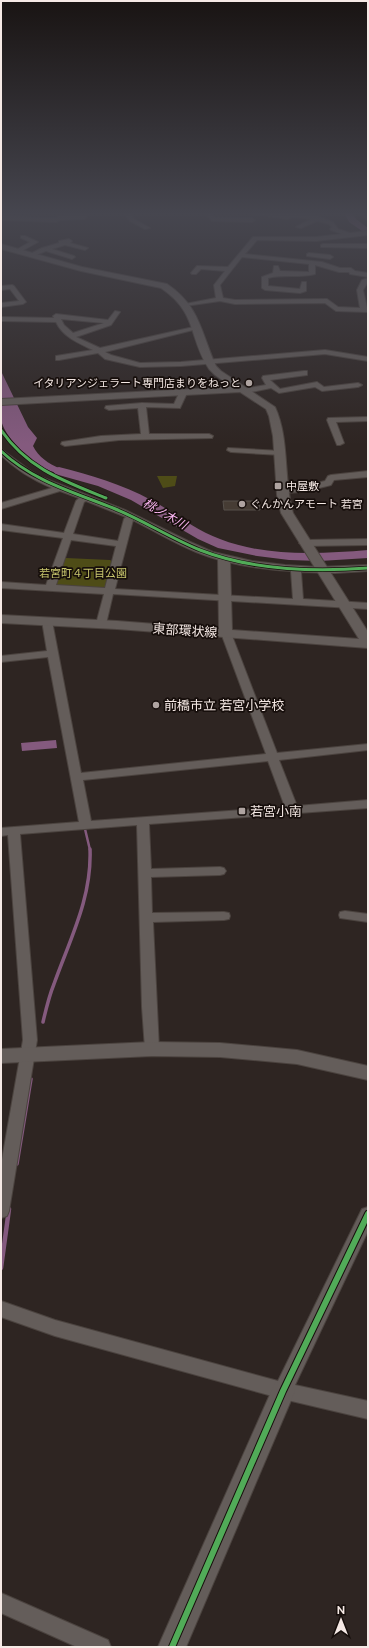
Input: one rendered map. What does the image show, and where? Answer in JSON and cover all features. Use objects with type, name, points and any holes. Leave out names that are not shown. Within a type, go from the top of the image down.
[{"type":"main road","points":[[174,291],[187,305],[198,328],[208,361],[212,367],[218,373],[270,407],[274,414],[281,453],[282,490],[287,513],[368,644]]},
{"type":"main road","points":[[1,402],[244,390]]},
{"type":"main road","points":[[224,558],[226,633]]},
{"type":"main road","name":"東部環状線","points":[[1,619],[101,624],[368,644]]},
{"type":"main road","points":[[1,1056],[152,1049],[220,1050],[296,1058],[368,1073]]},
{"type":"main road","points":[[172,1647],[283,1391]]},
{"type":"street","points":[[1,305],[23,302],[15,291]]},
{"type":"street","points":[[218,291],[220,299]]},
{"type":"street","points":[[187,305],[220,299],[235,302],[328,301],[336,309],[366,310],[360,291]]},
{"type":"street","points":[[71,336],[94,330],[109,324],[117,312]]},
{"type":"street","points":[[111,322],[56,316],[71,336],[76,340],[100,351],[108,357],[140,365],[175,364],[325,352],[368,359]]},
{"type":"street","points":[[2,321],[58,320]]},
{"type":"street","points":[[59,358],[100,351],[198,328]]},
{"type":"street","points":[[304,373],[266,378],[272,386],[280,391],[317,384],[322,389],[358,385]]},
{"type":"street","points":[[244,390],[272,386]]},
{"type":"street","points":[[109,408],[177,406],[183,393]]},
{"type":"street","points":[[142,406],[145,437]]},
{"type":"street","points":[[340,443],[331,420],[368,419]]},
{"type":"street","points":[[65,444],[91,439],[209,436]]},
{"type":"street","points":[[231,450],[281,453]]},
{"type":"street","points":[[1,452],[27,472],[60,488],[86,497],[133,517],[195,549],[254,565],[296,570],[320,567],[368,568]]},
{"type":"street","points":[[282,490],[309,488],[328,483],[331,478],[368,474]]},
{"type":"street","points":[[1,506],[60,488]]},
{"type":"street","points":[[50,588],[80,501],[86,497]]},
{"type":"street","points":[[101,624],[128,519],[133,517]]},
{"type":"street","points":[[1,528],[121,544]]},
{"type":"street","points":[[305,544],[368,542]]},
{"type":"street","points":[[296,570],[298,602]]},
{"type":"street","points":[[1,585],[368,606]]},
{"type":"street","points":[[47,621],[46,627],[86,826]]},
{"type":"street","points":[[226,633],[292,808]]},
{"type":"street","points":[[1,659],[52,654]]},
{"type":"street","points":[[76,777],[368,747]]},
{"type":"street","points":[[1,1211],[15,1121],[30,1040],[8,831],[86,826],[292,808],[368,804]]},
{"type":"street","points":[[143,820],[152,1049]]},
{"type":"street","points":[[144,873],[220,871]]},
{"type":"street","points":[[345,915],[368,918]]},
{"type":"street","points":[[146,918],[224,916]]},
{"type":"street","points":[[283,1391],[368,1214]]},
{"type":"street","points":[[1,1309],[55,1328],[283,1391],[368,1410]]},
{"type":"street","points":[[1,1603],[101,1647]]},
{"type":"green space","points":[[157,476],[177,476],[175,486],[163,488]]},
{"type":"green space","name":"若宮町４丁目公園","points":[[62,559],[110,560],[113,562],[106,587],[56,586],[54,584]]},
{"type":"shaded area","points":[[1,371],[28,427],[37,438],[33,446],[44,460],[68,472],[94,479],[70,476],[50,471],[33,461],[15,444],[5,430],[1,420]]},
{"type":"shaded area","points":[[56,740],[57,748],[22,751],[21,743]]},
{"type":"building","name":"ぐんかんアモート 若宮","points":[[223,501],[259,501],[260,510],[224,510]]},
{"type":"waterway","name":"桃ノ木川","points":[[59,471],[91,480],[136,497],[202,536],[223,545],[273,555],[304,557],[368,554]]},
{"type":"waterway","points":[[85,829],[90,850]]},
{"type":"waterway","points":[[43,1022],[46,1007],[84,901],[90,867],[90,850]]},
{"type":"waterway","points":[[17,1164],[31,1079]]},
{"type":"waterway","points":[[1,1268],[9,1209]]},
{"type":"cycle path","points":[[1,430],[21,455],[47,473],[106,498]]},
{"type":"cycle path","points":[[1,451],[12,462],[38,478],[67,491],[122,511],[210,554],[285,568],[318,570],[368,568]]},
{"type":"cycle path","points":[[172,1647],[283,1391],[368,1214]]},
{"type":"place","name":"イタリアンジェラート専門店まりをねっと","points":[[249,383]]},
{"type":"place","name":"中屋敷","points":[[278,486]]},
{"type":"place","name":"ぐんかんアモート 若宮","points":[[242,504]]},
{"type":"place","name":"前橋市立 若宮小学校","points":[[156,705]]},
{"type":"place","name":"若宮小南","points":[[242,811]]}]
